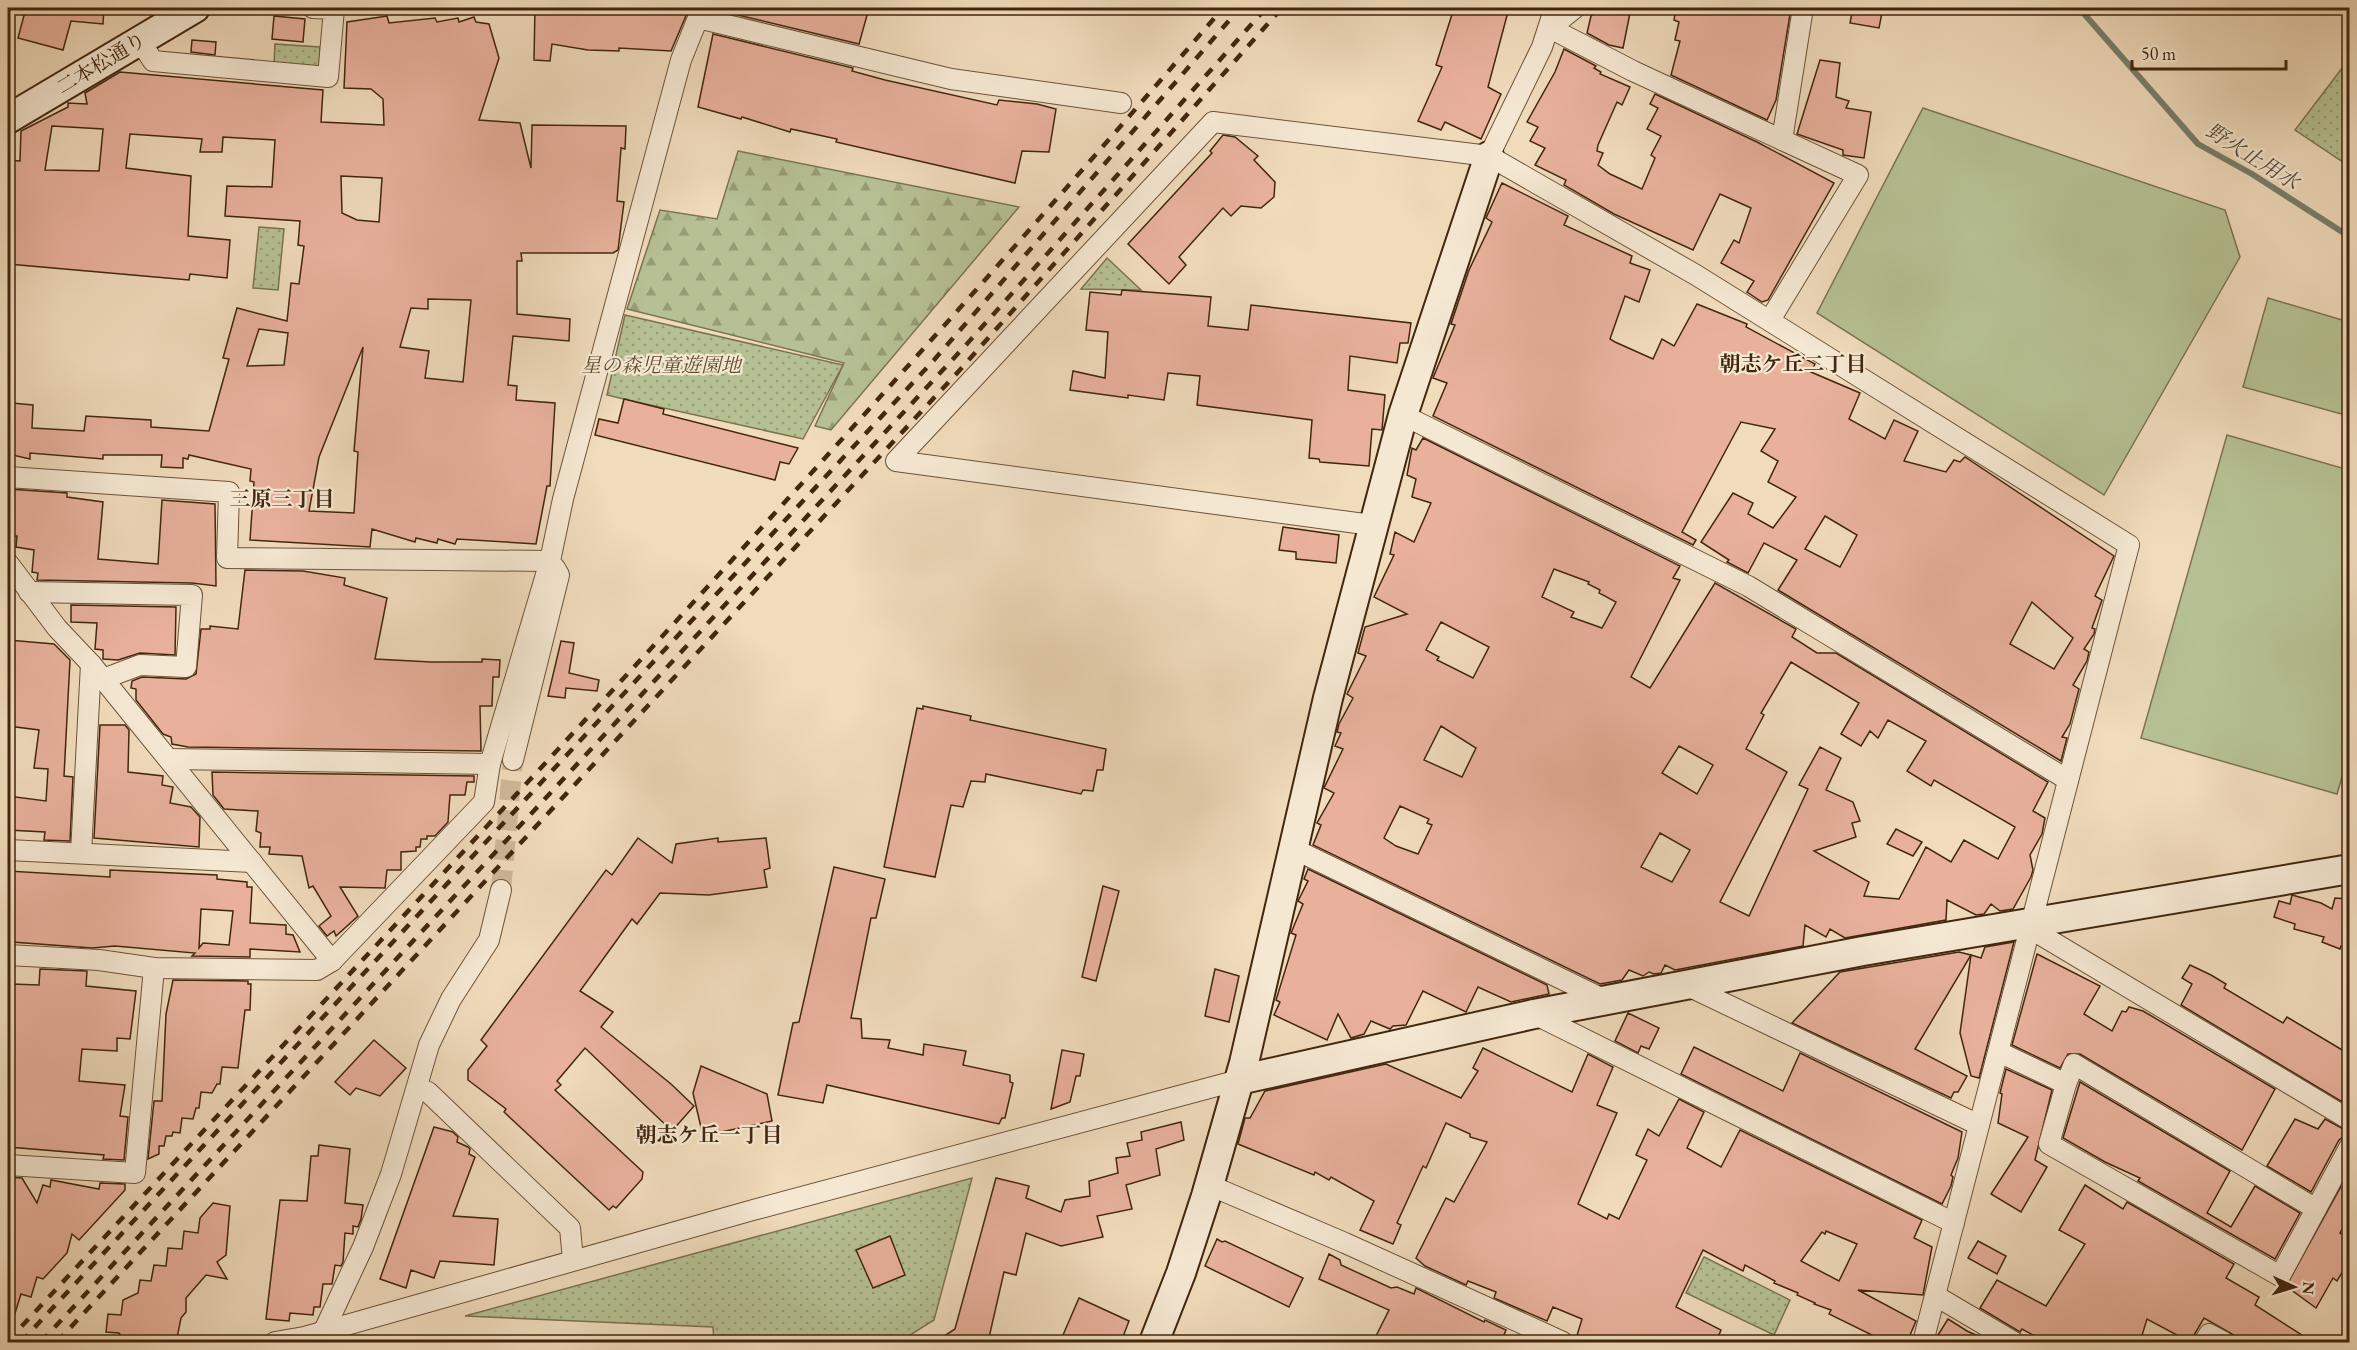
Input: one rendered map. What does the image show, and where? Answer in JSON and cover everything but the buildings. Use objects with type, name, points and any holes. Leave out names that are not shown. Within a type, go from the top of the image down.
[{"type":"street","name":"二本松通り","points":[[8,119],[195,8]]},
{"type":"street","points":[[140,41],[153,61],[328,77],[334,9],[313,8]]},
{"type":"street","points":[[1154,1342],[1181,1273],[1239,1080],[1372,525],[1402,415],[1489,156],[1550,28],[1554,8]]},
{"type":"street","points":[[1550,28],[1575,8]]},
{"type":"street","points":[[1782,140],[1803,8]]},
{"type":"street","points":[[8,955],[99,960],[154,968],[317,970],[332,961],[484,802],[490,764],[550,561],[563,499],[675,82],[700,13],[951,79],[1121,103]]},
{"type":"street","points":[[1550,28],[1633,71],[1858,175],[1770,320]]},
{"type":"street","points":[[1372,525],[896,461],[1213,122],[1489,156],[1770,320],[2129,545],[1923,1342]]},
{"type":"street","points":[[1402,415],[1749,586],[2068,780]]},
{"type":"street","points":[[8,477],[229,492],[227,558],[550,561]]},
{"type":"street","points":[[513,760],[559,575],[550,561]]},
{"type":"street","points":[[8,563],[57,628],[97,671],[332,961]]},
{"type":"street","points":[[29,592],[192,595],[186,667],[140,665],[97,671]]},
{"type":"street","points":[[81,853],[97,671]]},
{"type":"street","points":[[169,759],[490,764]]},
{"type":"street","points":[[1294,849],[1609,1002]]},
{"type":"street","points":[[8,850],[252,862]]},
{"type":"street","points":[[275,1342],[321,1337],[573,1260],[1239,1080],[1534,1014],[2349,869]]},
{"type":"street","points":[[321,1337],[363,1247],[391,1174],[429,1045],[451,999],[489,940],[501,890]]},
{"type":"street","points":[[2031,926],[2349,1120]]},
{"type":"street","points":[[8,1165],[135,1173],[154,968]]},
{"type":"street","points":[[1688,986],[1979,1125]]},
{"type":"street","points":[[1534,1014],[1954,1223]]},
{"type":"street","points":[[1999,1053],[2066,1084]]},
{"type":"street","points":[[2316,1209],[2074,1064],[2049,1144],[2280,1276],[2316,1209],[2349,1146]]},
{"type":"street","points":[[417,1088],[428,1092],[570,1228],[573,1260]]},
{"type":"street","points":[[1209,1185],[1356,1248],[1563,1342]]},
{"type":"street","points":[[1936,1296],[2014,1342]]},
{"type":"street","points":[[2204,1342],[2209,1334],[2224,1342]]},
{"type":"green space","points":[[275,44],[320,47],[319,70],[274,65]]},
{"type":"green space","points":[[2349,59],[2349,166],[2295,130]]},
{"type":"green space","points":[[1923,108],[2225,210],[2240,257],[2104,495],[1817,313]]},
{"type":"green space","points":[[738,151],[1019,207],[831,430],[815,426],[844,363],[627,309],[660,210],[717,219]]},
{"type":"green space","points":[[259,227],[284,229],[278,290],[253,288]]},
{"type":"green space","points":[[1107,258],[1141,290],[1081,289]]},
{"type":"green space","points":[[2268,298],[2349,322],[2349,416],[2243,387]]},
{"type":"green space","name":"星の森児童遊園地","points":[[625,315],[843,365],[803,439],[628,400],[607,395]]},
{"type":"green space","points":[[2227,435],[2349,470],[2350,750],[2337,794],[2141,738]]},
{"type":"green space","points":[[972,1178],[934,1320],[899,1342],[714,1342],[713,1327],[465,1316]]},
{"type":"green space","points":[[1704,1257],[1790,1300],[1774,1335],[1686,1293]]},
{"type":"waterway","name":"野火止用水","points":[[2079,8],[2198,144],[2252,174],[2350,237]]},
{"type":"tunnel","points":[[501,890],[513,760]]},
{"type":"railway","points":[[8,1341],[469,846],[774,514],[1075,178],[1223,8]]},
{"type":"railway","points":[[21,1342],[934,360],[1240,8]]},
{"type":"railway","points":[[41,1342],[966,345],[1266,8]]},
{"type":"railway","points":[[57,1342],[958,372],[1282,8]]},
{"type":"district","name":"朝志ケ丘二丁目","points":[[1793,363]]},
{"type":"district","name":"三原三丁目","points":[[282,498]]},
{"type":"district","name":"朝志ケ丘一丁目","points":[[709,1134]]}]
